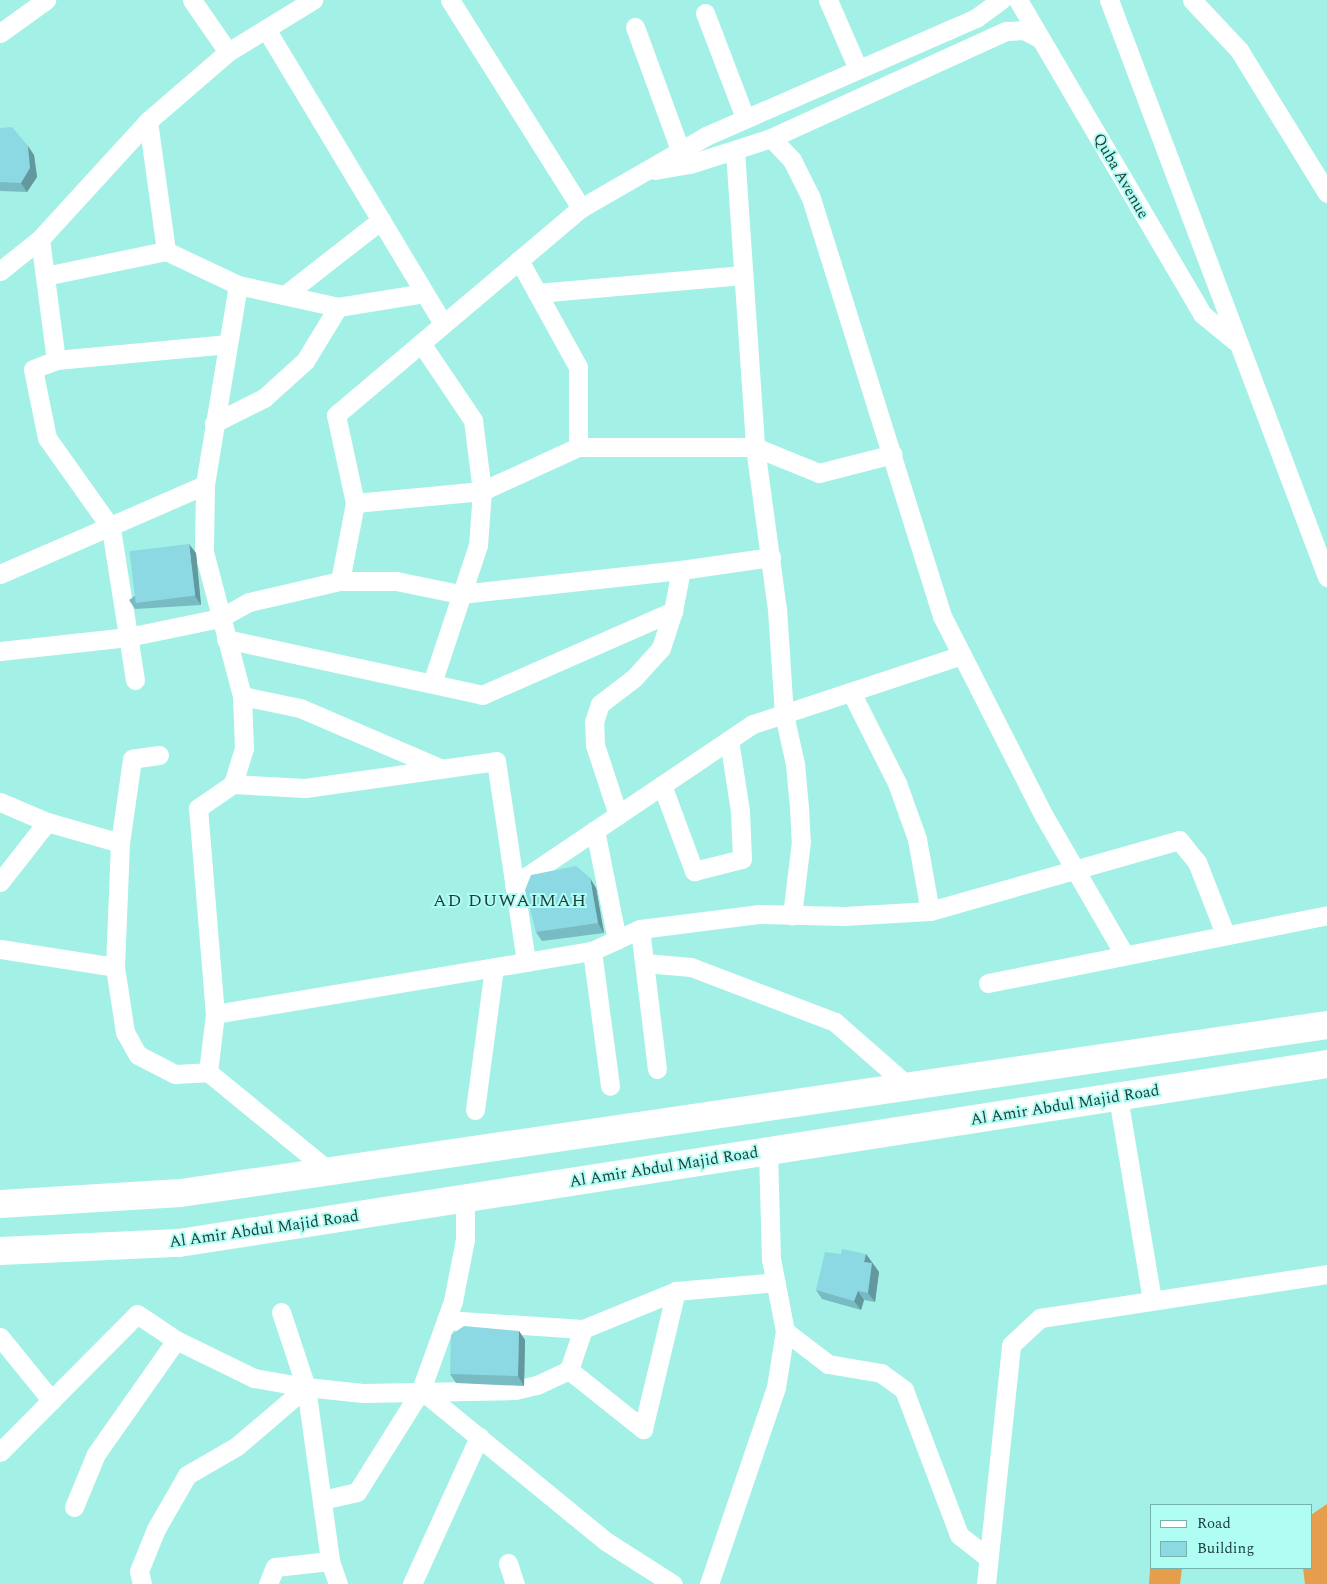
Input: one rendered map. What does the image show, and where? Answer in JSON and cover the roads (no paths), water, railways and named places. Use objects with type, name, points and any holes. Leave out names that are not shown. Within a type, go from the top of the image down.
[{"type":"main road","points":[[0,1204],[181,1193],[1327,1025]]},
{"type":"main road","name":"Al Amir Abdul Majid Road","points":[[0,1251],[179,1243],[1327,1064]]},
{"type":"main road","points":[[1004,1073],[1010,1113]]},
{"type":"street","points":[[0,33],[46,0]]},
{"type":"street","points":[[192,0],[228,52]]},
{"type":"street","points":[[0,272],[40,239],[148,121],[228,52],[313,0]]},
{"type":"street","points":[[450,0],[581,208]]},
{"type":"street","points":[[828,0],[858,69]]},
{"type":"street","points":[[340,580],[355,503],[336,415],[581,208],[680,150],[745,118],[976,18],[1001,0]]},
{"type":"street","name":"Quba Avenue","points":[[1018,0],[1202,314],[1236,342]]},
{"type":"street","name":"Quba Avenue","points":[[1109,0],[1236,342],[1327,576]]},
{"type":"street","points":[[1192,0],[1239,50],[1327,193]]},
{"type":"street","points":[[705,13],[745,118]]},
{"type":"street","points":[[635,27],[680,150]]},
{"type":"street","points":[[266,29],[443,324]]},
{"type":"street","points":[[642,172],[690,164],[771,138],[1006,31],[1024,30],[1041,38]]},
{"type":"street","points":[[148,121],[166,252]]},
{"type":"street","points":[[771,138],[792,160],[811,198],[942,616],[1044,816],[1124,954]]},
{"type":"street","points":[[735,151],[755,446],[771,557],[784,714],[795,764],[801,841],[792,915]]},
{"type":"street","points":[[285,295],[381,220]]},
{"type":"street","points":[[40,239],[56,360]]},
{"type":"street","points":[[45,276],[166,252],[238,285],[338,308],[424,293]]},
{"type":"street","points":[[519,260],[578,367],[578,448]]},
{"type":"street","points":[[537,293],[744,275]]},
{"type":"street","points":[[233,784],[244,748],[242,696],[204,552],[205,485],[238,285]]},
{"type":"street","points":[[214,423],[264,398],[305,361],[338,308]]},
{"type":"street","points":[[421,343],[473,420],[482,491],[478,545],[460,594],[432,683]]},
{"type":"street","points":[[135,680],[111,528],[47,438],[33,368],[56,360],[228,344]]},
{"type":"street","points":[[355,503],[482,491],[578,448],[755,446],[818,473],[892,454]]},
{"type":"street","points":[[0,574],[111,528],[205,485]]},
{"type":"street","points":[[0,651],[128,637],[220,618],[249,602],[340,580],[396,580],[460,594],[681,570],[771,557]]},
{"type":"street","points":[[618,815],[595,745],[594,722],[600,704],[634,678],[661,648],[673,611],[681,570]]},
{"type":"street","points":[[226,639],[482,695],[673,611]]},
{"type":"street","points":[[514,884],[753,724],[962,655]]},
{"type":"street","points":[[851,692],[897,783],[911,820],[917,839],[930,911]]},
{"type":"street","points":[[242,696],[300,708],[440,769]]},
{"type":"street","points":[[662,785],[694,871],[742,859],[740,811],[729,740]]},
{"type":"street","points":[[159,755],[132,759],[120,843],[115,967],[125,1032],[138,1056],[175,1074],[208,1072],[330,1172]]},
{"type":"street","points":[[208,1072],[215,1014],[198,808],[233,784],[305,788],[496,760],[526,962]]},
{"type":"street","points":[[0,802],[47,822],[120,843]]},
{"type":"street","points":[[0,882],[47,822]]},
{"type":"street","points":[[595,830],[617,940]]},
{"type":"street","points":[[215,1014],[592,951],[640,929],[758,914],[792,915],[930,911],[1179,840],[1197,862],[1225,934]]},
{"type":"street","points":[[988,982],[1225,934],[1327,916]]},
{"type":"street","points":[[640,929],[646,963],[657,1069]]},
{"type":"street","points":[[0,949],[115,967]]},
{"type":"street","points":[[592,951],[610,1086]]},
{"type":"street","points":[[646,963],[691,967],[835,1022],[909,1087]]},
{"type":"street","points":[[476,1110],[494,967]]},
{"type":"street","points":[[1118,1097],[1152,1300]]},
{"type":"street","points":[[709,1584],[776,1387],[785,1331],[771,1259],[768,1151]]},
{"type":"street","points":[[322,1500],[357,1492],[421,1390],[446,1320],[466,1239],[465,1199]]},
{"type":"street","points":[[986,1584],[1011,1345],[1040,1318],[1327,1274]]},
{"type":"street","points":[[446,1320],[583,1329],[676,1291],[776,1282]]},
{"type":"street","points":[[569,1370],[643,1429],[676,1291]]},
{"type":"street","points":[[281,1312],[306,1387],[330,1561],[338,1584]]},
{"type":"street","points":[[0,1452],[137,1314],[176,1340],[254,1378],[306,1387],[363,1393],[421,1390],[470,1392],[515,1390],[537,1385],[569,1370],[583,1329]]},
{"type":"street","points":[[785,1331],[828,1364],[881,1373],[904,1390],[959,1536],[988,1558]]},
{"type":"street","points":[[1,1339],[52,1401]]},
{"type":"street","points":[[74,1507],[96,1454],[176,1340]]},
{"type":"street","points":[[142,1584],[139,1572],[156,1529],[187,1475],[237,1446],[306,1387]]},
{"type":"street","points":[[421,1390],[607,1542],[672,1584]]},
{"type":"street","points":[[412,1584],[479,1438]]},
{"type":"street","points":[[268,1584],[275,1567],[330,1561]]},
{"type":"street","points":[[508,1563],[515,1584]]},
{"type":"district","name":"AD DUWAIMAH","points":[[510,901]]}]
